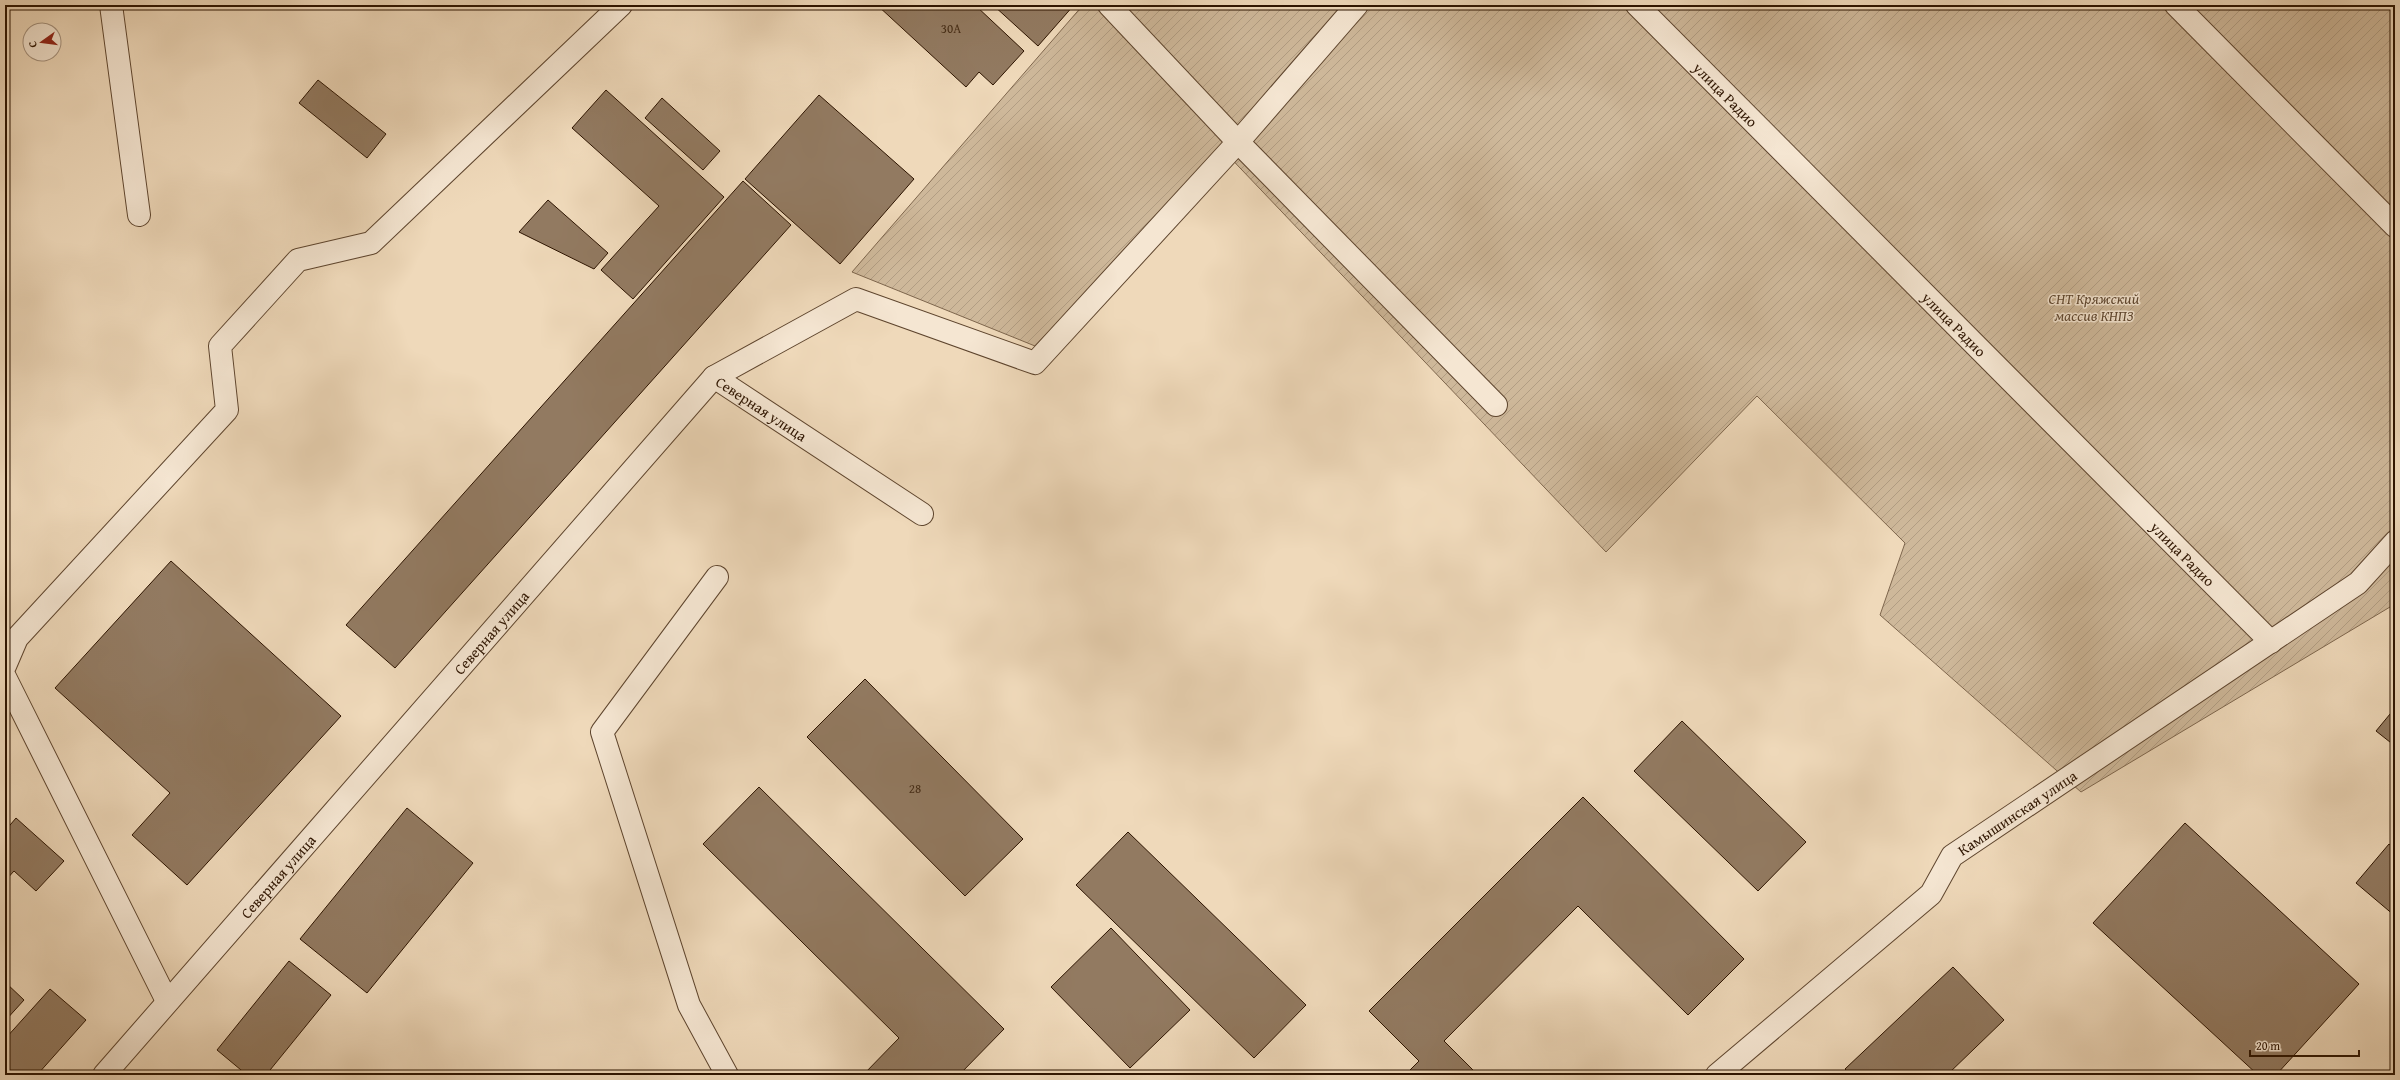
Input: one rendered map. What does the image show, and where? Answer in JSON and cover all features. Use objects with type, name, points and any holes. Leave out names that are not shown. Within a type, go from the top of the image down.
[{"type":"street","points":[[111,5],[140,215]]},
{"type":"street","points":[[5,666],[17,638],[227,410],[220,346],[298,260],[371,243],[621,5]]},
{"type":"street","points":[[1109,5],[1238,142],[1496,405]]},
{"type":"street","points":[[714,378],[856,299],[1035,363],[1238,142],[1357,5]]},
{"type":"street","name":"улица Радио","points":[[1637,5],[2271,642]]},
{"type":"street","points":[[2176,5],[2395,226]]},
{"type":"street","name":"Северная улица","points":[[104,1075],[166,1001],[714,378],[922,514]]},
{"type":"street","name":"Камышинская улица","points":[[1718,1075],[1931,894],[1952,856],[2358,583],[2395,542]]},
{"type":"street","points":[[717,577],[602,732],[689,1005],[727,1075]]},
{"type":"street","points":[[5,677],[166,1001]]},
{"type":"green space","name":"СНТ Кряжский массив КНПЗ","points":[[1083,5],[2395,5],[2395,604],[2081,792],[1880,615],[1905,543],[1757,396],[1606,552],[1221,148],[1035,346],[852,272]]},
{"type":"building","points":[[877,5],[975,5],[1024,51],[993,85],[979,72],[966,87]]},
{"type":"building","points":[[993,5],[1074,5],[1038,46]]},
{"type":"building","points":[[318,80],[386,134],[367,158],[299,103]]},
{"type":"building","points":[[606,90],[724,197],[633,299],[601,270],[659,206],[572,128]]},
{"type":"building","points":[[819,95],[914,179],[840,264],[745,179]]},
{"type":"building","points":[[662,98],[720,151],[703,170],[645,118]]},
{"type":"building","points":[[743,181],[791,225],[395,668],[346,625]]},
{"type":"building","points":[[548,200],[608,253],[594,269],[519,232]]},
{"type":"building","points":[[171,561],[341,716],[187,885],[132,835],[170,793],[55,688]]},
{"type":"building","points":[[865,679],[1023,839],[965,896],[807,737]]},
{"type":"building","points":[[2395,708],[2395,746],[2376,731]]},
{"type":"building","points":[[1682,721],[1806,842],[1758,891],[1634,771]]},
{"type":"building","points":[[759,787],[1004,1029],[959,1075],[863,1075],[899,1038],[703,844]]},
{"type":"building","points":[[1583,797],[1744,959],[1688,1015],[1578,906],[1444,1041],[1478,1075],[1405,1075],[1419,1061],[1369,1011]]},
{"type":"building","points":[[407,808],[473,863],[367,993],[300,939]]},
{"type":"building","points":[[16,818],[64,861],[36,891],[14,871],[5,881],[5,831]]},
{"type":"building","points":[[2185,823],[2359,984],[2276,1075],[2258,1075],[2093,923]]},
{"type":"building","points":[[1128,832],[1306,1005],[1254,1058],[1076,885]]},
{"type":"building","points":[[2389,844],[2395,849],[2395,916],[2356,883]]},
{"type":"building","points":[[1111,928],[1190,1010],[1130,1068],[1051,987]]},
{"type":"building","points":[[289,961],[331,995],[266,1075],[247,1075],[217,1050]]},
{"type":"building","points":[[1953,967],[2004,1020],[1947,1075],[1851,1075],[1845,1069]]},
{"type":"building","points":[[5,982],[24,1000],[5,1021]]},
{"type":"building","points":[[50,989],[86,1020],[37,1075],[5,1075],[5,1039]]}]
